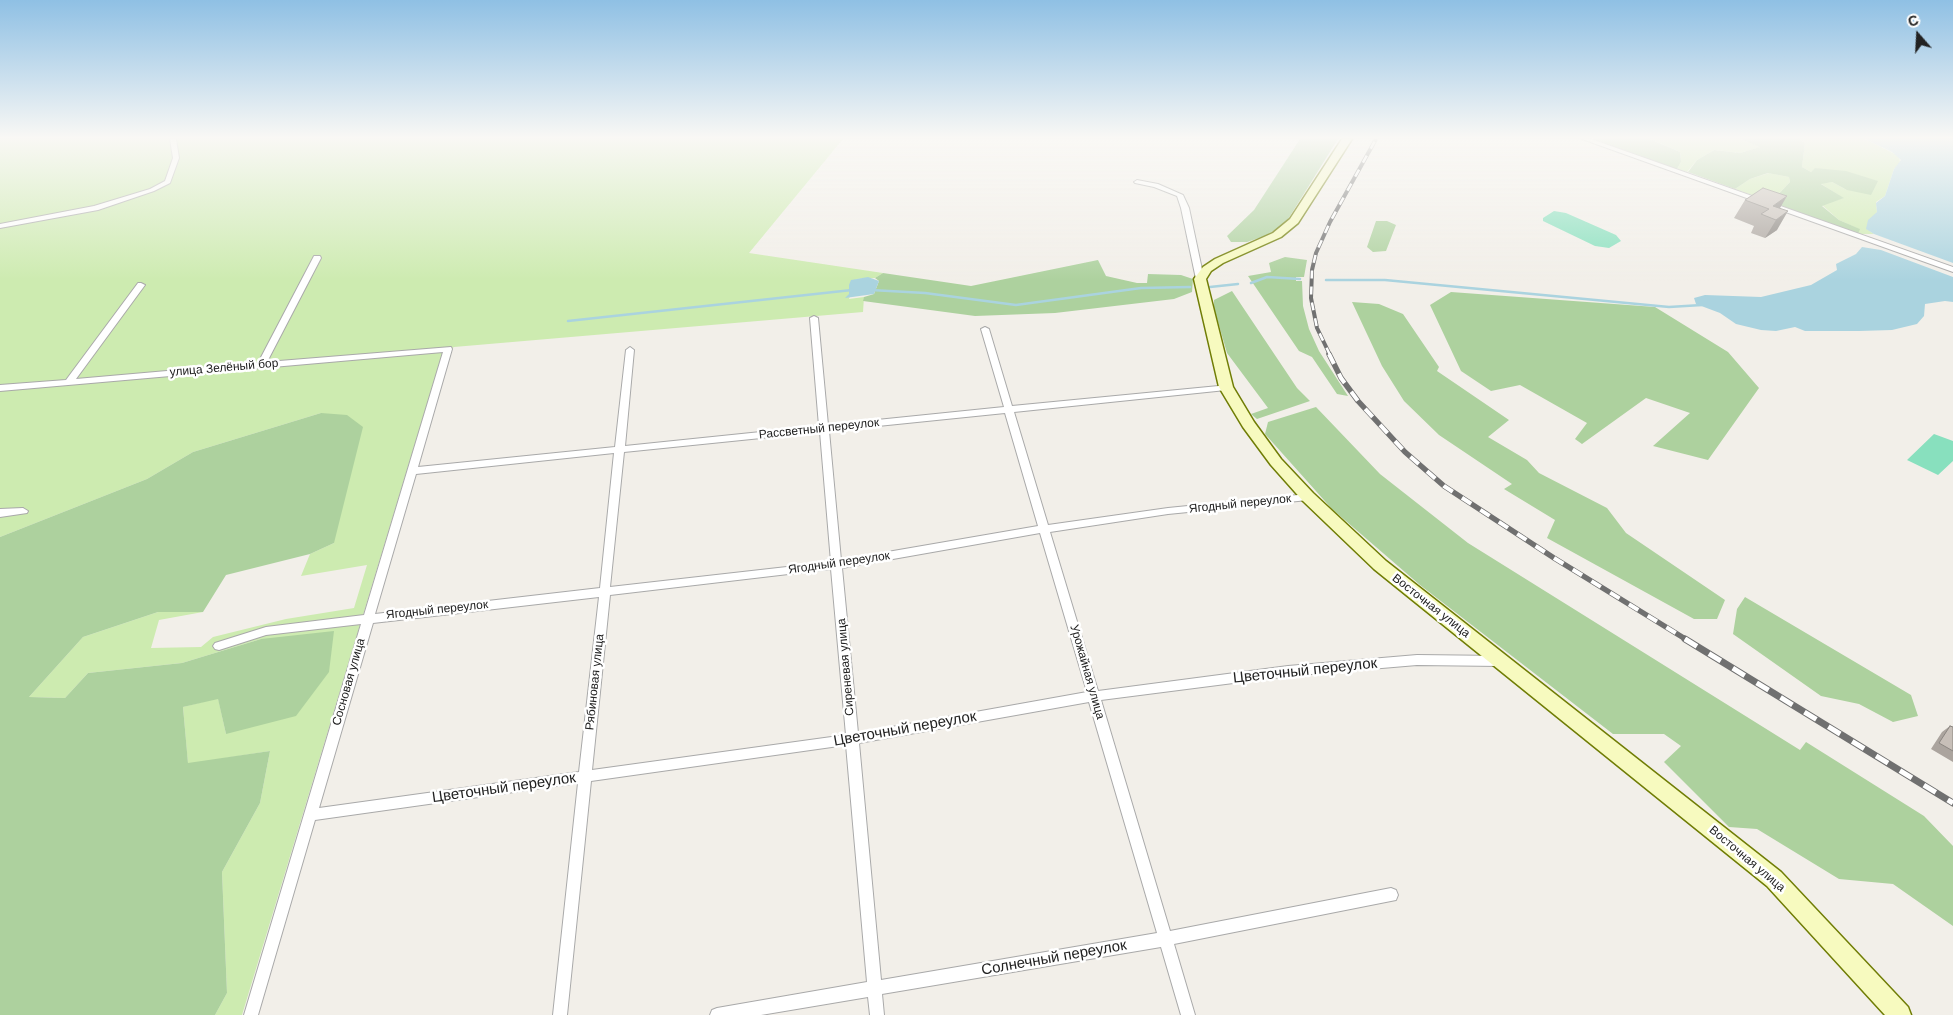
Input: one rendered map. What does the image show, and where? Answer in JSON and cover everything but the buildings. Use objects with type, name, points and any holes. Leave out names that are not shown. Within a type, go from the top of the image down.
[{"type":"street","points":[[0,226],[95,208],[159,186]]},
{"type":"street","points":[[1159,186],[1180,195],[1185,208],[1200,279]]},
{"type":"street","points":[[1200,279],[1218,261],[1278,234],[1294,222],[1317,186]]},
{"type":"street","points":[[1718,186],[1953,270]]},
{"type":"street","points":[[261,365],[317,258]]},
{"type":"street","name":"Восточная улица","points":[[1200,279],[1226,387],[1253,432],[1276,462],[1308,497],[1380,565],[1774,879],[1900,1015]]},
{"type":"street","points":[[69,382],[141,286]]},
{"type":"street","name":"Сиреневая улица","points":[[814,318],[878,1015]]},
{"type":"street","name":"Урожайная улица","points":[[986,329],[1188,1015]]},
{"type":"street","name":"улица Зелёный бор","points":[[0,388],[448,349]]},
{"type":"street","name":"Сосновая улица","points":[[251,1015],[448,349]]},
{"type":"street","name":"Рябиновая улица","points":[[560,1015],[630,350]]},
{"type":"street","name":"Рассветный переулок","points":[[411,471],[1226,387]]},
{"type":"street","name":"Ягодный переулок","points":[[219,646],[266,630],[836,565],[1044,529],[1168,512],[1308,497]]},
{"type":"street","points":[[0,513],[24,511]]},
{"type":"street","name":"Цветочный переулок","points":[[310,815],[852,739],[1094,696],[1288,671],[1367,664],[1417,660],[1501,661]]},
{"type":"street","name":"Солнечный переулок","points":[[717,1015],[1165,939],[1391,895]]},
{"type":"green space","points":[[0,186],[804,186],[749,253],[883,273],[875,278],[856,279],[849,299],[864,297],[863,312],[454,347],[442,354],[242,1015],[215,1015],[227,993],[222,872],[260,803],[270,751],[188,764],[183,707],[218,698],[226,734],[261,639],[182,663],[88,673],[65,698],[29,697],[83,637],[158,612],[203,612],[159,620],[151,648],[201,647],[213,637],[286,619],[354,608],[367,565],[301,576],[310,554],[334,543],[321,413],[193,452],[147,479],[0,537]]},
{"type":"green space","points":[[1269,186],[1308,186],[1285,224],[1265,236],[1247,242],[1231,242],[1227,236],[1254,210]]},
{"type":"green space","points":[[1739,186],[1786,186],[1771,202],[1735,189]]},
{"type":"green space","points":[[1786,186],[1825,186],[1844,198],[1822,206],[1839,220],[1860,229],[1858,234],[1771,202]]},
{"type":"green space","points":[[1825,186],[1840,186],[1847,190],[1842,186],[1888,186],[1885,196],[1876,202],[1877,212],[1867,229],[1874,234],[1858,234],[1859,229],[1839,220],[1822,205],[1843,198]]},
{"type":"green space","points":[[1840,186],[1875,186],[1871,195],[1847,190]]},
{"type":"green space","points":[[1554,211],[1566,213],[1616,235],[1621,241],[1609,248],[1595,246],[1543,221],[1543,218]]},
{"type":"green space","points":[[1376,221],[1387,221],[1396,225],[1386,251],[1373,252],[1367,247]]},
{"type":"green space","points":[[1285,257],[1307,260],[1304,277],[1296,277],[1296,281],[1302,281],[1303,306],[1309,329],[1319,351],[1348,396],[1337,394],[1312,357],[1299,351],[1248,276],[1271,272],[1269,263]]},
{"type":"green space","points":[[1098,260],[1106,276],[1137,283],[1147,283],[1148,274],[1181,275],[1193,279],[1192,292],[1174,299],[1055,313],[975,316],[863,301],[864,297],[874,294],[879,281],[875,278],[883,273],[971,286]]},
{"type":"green space","points":[[1232,291],[1297,388],[1310,401],[1257,419],[1251,414],[1268,408],[1227,353],[1214,308],[1214,300]]},
{"type":"green space","points":[[1451,292],[1655,307],[1728,352],[1759,388],[1708,460],[1653,446],[1690,413],[1646,398],[1582,444],[1575,439],[1587,423],[1520,385],[1491,391],[1461,371],[1430,305]]},
{"type":"green space","points":[[1352,302],[1379,304],[1403,314],[1439,367],[1437,371],[1509,420],[1488,437],[1527,460],[1539,473],[1607,508],[1626,533],[1725,600],[1717,619],[1694,619],[1547,538],[1555,520],[1504,489],[1512,484],[1439,435],[1404,401],[1382,366]]},
{"type":"green space","points":[[1316,407],[1380,474],[1468,543],[1800,750],[1806,742],[1924,816],[1953,846],[1953,926],[1893,884],[1839,879],[1757,829],[1729,827],[1664,762],[1681,746],[1664,734],[1613,734],[1420,585],[1332,509],[1265,434],[1268,422]]},
{"type":"green space","points":[[321,413],[347,415],[363,427],[334,543],[310,554],[226,575],[203,612],[158,612],[83,637],[29,697],[65,698],[88,673],[182,663],[261,639],[334,631],[329,672],[296,716],[226,734],[218,699],[183,707],[188,763],[270,751],[260,803],[222,872],[227,993],[215,1015],[0,1015],[0,537],[147,479],[193,452]]},
{"type":"green space","points":[[1934,434],[1953,441],[1953,461],[1938,475],[1907,460]]},
{"type":"green space","points":[[1745,597],[1911,695],[1918,716],[1893,722],[1859,704],[1821,696],[1733,634],[1737,609]]},
{"type":"water","points":[[1888,186],[1953,186],[1953,263],[1874,234],[1866,229],[1868,220],[1877,212],[1876,203],[1885,196]]},
{"type":"water","points":[[1862,247],[1881,250],[1953,277],[1953,302],[1945,301],[1925,304],[1924,316],[1917,324],[1892,330],[1805,331],[1795,327],[1776,331],[1761,330],[1736,324],[1720,313],[1696,304],[1694,298],[1705,295],[1761,297],[1811,285],[1837,270],[1836,264],[1856,254]]},
{"type":"water","points":[[868,277],[879,281],[874,294],[845,298],[849,294],[851,280]]},
{"type":"waterway","points":[[1251,283],[1267,277],[1300,279]]},
{"type":"waterway","points":[[1326,280],[1385,280],[1669,307],[1702,305]]},
{"type":"waterway","points":[[1210,287],[1238,284]]},
{"type":"waterway","points":[[871,290],[925,293],[1016,305],[1141,288],[1190,287]]},
{"type":"waterway","points":[[568,321],[852,290]]},
{"type":"railway","points":[[1330,355],[1317,328],[1311,298],[1312,270],[1316,253],[1330,222],[1350,186]]},
{"type":"railway","points":[[1329,354],[1341,378],[1358,401],[1405,452],[1444,486],[1554,558],[1687,640]]},
{"type":"railway","points":[[1685,639],[1953,803]]}]
